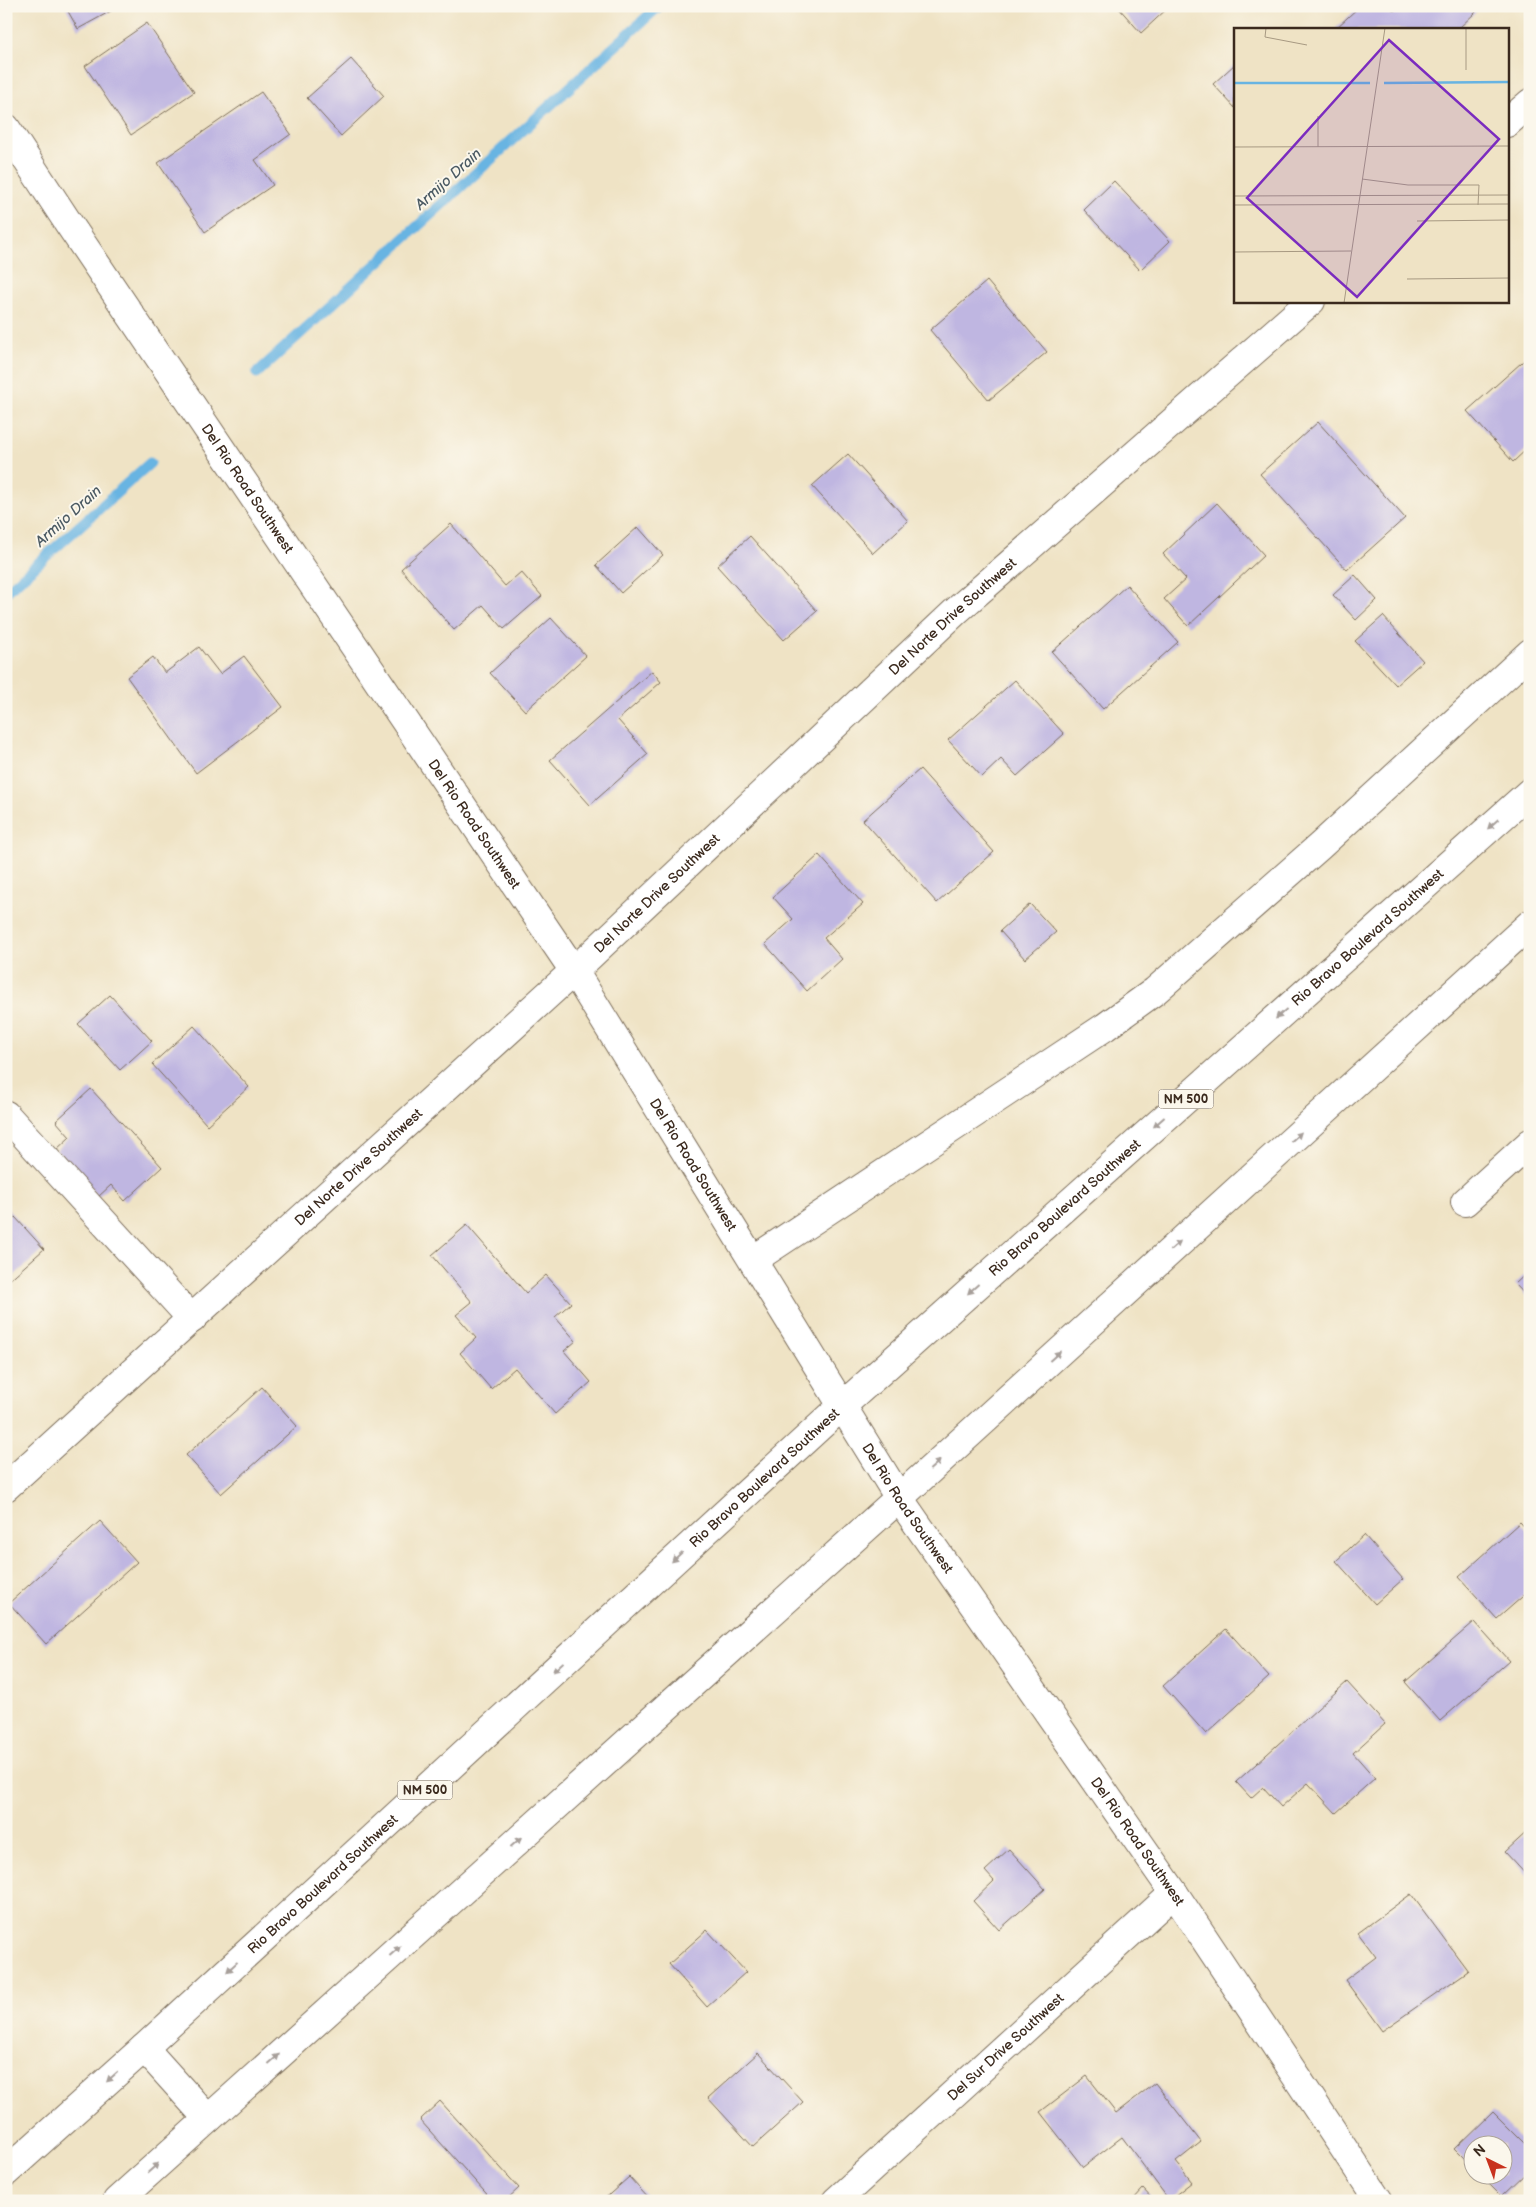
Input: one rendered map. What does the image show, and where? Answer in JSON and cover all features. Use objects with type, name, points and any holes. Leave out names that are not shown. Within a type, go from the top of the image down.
[{"type":"street","points":[[1508,122],[1530,103]]},
{"type":"street","name":"Del Rio Road Southwest","points":[[6,128],[74,232],[574,971],[899,1498],[1174,1893],[1379,2201]]},
{"type":"street","name":"Del Norte Drive Southwest","points":[[6,1487],[574,971],[955,612],[1310,302]]},
{"type":"street","points":[[753,1260],[1105,1027],[1155,990],[1320,846],[1530,653]]},
{"type":"street","name":"Rio Bravo Boulevard Southwest","points":[[6,2172],[144,2048],[842,1406],[1530,792]]},
{"type":"street","points":[[117,2201],[899,1498],[1530,924]]},
{"type":"street","points":[[6,1115],[192,1319]]},
{"type":"street","points":[[1465,1202],[1530,1143]]},
{"type":"street","name":"Del Sur Drive Southwest","points":[[836,2201],[1174,1893]]},
{"type":"street","points":[[144,2048],[208,2119]]},
{"type":"building","points":[[65,6],[120,6],[78,29]]},
{"type":"building","points":[[1117,6],[1170,6],[1141,33]]},
{"type":"building","points":[[1360,6],[1390,6],[1394,11],[1399,6],[1471,6],[1476,12],[1459,28],[1336,28]]},
{"type":"building","points":[[147,23],[194,92],[131,135],[85,66]]},
{"type":"building","points":[[351,59],[384,96],[341,136],[307,98]]},
{"type":"building","points":[[1234,65],[1234,107],[1213,84]]},
{"type":"building","points":[[261,92],[291,134],[255,160],[273,185],[205,232],[158,163]]},
{"type":"building","points":[[1114,181],[1170,241],[1140,270],[1084,210]]},
{"type":"building","points":[[987,281],[1047,352],[989,400],[930,330]]},
{"type":"building","points":[[1530,355],[1530,446],[1513,462],[1467,411]]},
{"type":"building","points":[[1318,422],[1405,518],[1347,570],[1260,474]]},
{"type":"building","points":[[848,454],[908,521],[873,553],[812,486]]},
{"type":"building","points":[[1217,503],[1264,555],[1188,626],[1164,599],[1186,579],[1163,554]]},
{"type":"building","points":[[451,524],[505,586],[521,572],[542,596],[504,629],[483,605],[454,630],[401,569]]},
{"type":"building","points":[[638,527],[663,555],[621,593],[596,565]]},
{"type":"building","points":[[750,536],[817,611],[784,640],[717,566]]},
{"type":"building","points":[[1355,575],[1377,600],[1356,620],[1333,595]]},
{"type":"building","points":[[1127,585],[1178,642],[1103,709],[1052,652]]},
{"type":"building","points":[[1383,616],[1423,661],[1396,685],[1355,641]]},
{"type":"building","points":[[551,618],[586,656],[525,711],[490,673]]},
{"type":"building","points":[[199,647],[220,674],[244,656],[283,707],[196,773],[127,677],[153,657],[165,673]]},
{"type":"building","points":[[652,671],[661,682],[618,720],[648,754],[590,805],[550,760]]},
{"type":"building","points":[[1015,680],[1064,734],[1017,776],[1001,759],[982,777],[948,740]]},
{"type":"building","points":[[920,769],[994,852],[937,903],[863,820]]},
{"type":"building","points":[[819,855],[863,904],[824,938],[842,959],[807,991],[765,944],[793,919],[773,897]]},
{"type":"building","points":[[1030,904],[1056,932],[1025,959],[1000,931]]},
{"type":"building","points":[[110,995],[152,1041],[120,1070],[78,1024]]},
{"type":"building","points":[[194,1026],[249,1087],[207,1125],[152,1064]]},
{"type":"building","points":[[91,1089],[162,1167],[125,1201],[111,1185],[98,1197],[56,1150],[70,1137],[56,1121]]},
{"type":"building","points":[[6,1207],[44,1249],[6,1283]]},
{"type":"building","points":[[467,1225],[526,1293],[546,1275],[571,1303],[555,1317],[576,1341],[564,1351],[591,1382],[555,1414],[515,1368],[491,1389],[460,1353],[476,1338],[456,1315],[472,1302],[432,1255]]},
{"type":"building","points":[[1530,1270],[1530,1300],[1515,1284]]},
{"type":"building","points":[[262,1387],[297,1426],[221,1494],[186,1455]]},
{"type":"building","points":[[100,1521],[137,1562],[46,1644],[9,1603]]},
{"type":"building","points":[[1520,1522],[1530,1533],[1530,1590],[1497,1619],[1459,1577]]},
{"type":"building","points":[[1364,1535],[1403,1579],[1375,1604],[1336,1561]]},
{"type":"building","points":[[1474,1622],[1509,1661],[1440,1721],[1405,1682]]},
{"type":"building","points":[[1226,1629],[1269,1677],[1206,1734],[1163,1686]]},
{"type":"building","points":[[1347,1682],[1385,1724],[1353,1753],[1375,1778],[1336,1813],[1308,1783],[1281,1807],[1263,1787],[1251,1798],[1236,1782]]},
{"type":"building","points":[[1530,1829],[1530,1879],[1505,1852]]},
{"type":"building","points":[[1009,1849],[1045,1889],[999,1930],[973,1901],[994,1881],[985,1871]]},
{"type":"building","points":[[1411,1894],[1468,1971],[1382,2031],[1345,1980],[1376,1957],[1358,1933]]},
{"type":"building","points":[[707,1930],[746,1972],[707,2007],[669,1964]]},
{"type":"building","points":[[758,2053],[803,2102],[753,2147],[708,2098]]},
{"type":"building","points":[[1087,2076],[1116,2113],[1155,2083],[1201,2142],[1176,2162],[1192,2182],[1169,2200],[1122,2137],[1083,2167],[1040,2112]]},
{"type":"building","points":[[440,2101],[519,2188],[505,2201],[493,2201],[420,2120]]},
{"type":"building","points":[[1493,2112],[1530,2149],[1530,2169],[1502,2196],[1490,2184],[1514,2184],[1514,2134],[1470,2134]]},
{"type":"building","points":[[1464,2140],[1464,2158],[1455,2149]]},
{"type":"building","points":[[629,2177],[651,2201],[602,2201]]},
{"type":"building","points":[[1143,2189],[1154,2201],[1132,2201]]},
{"type":"waterway","name":"Armijo Drain","points":[[257,373],[659,6]]},
{"type":"waterway","name":"Armijo Drain","points":[[6,592],[150,463]]}]
